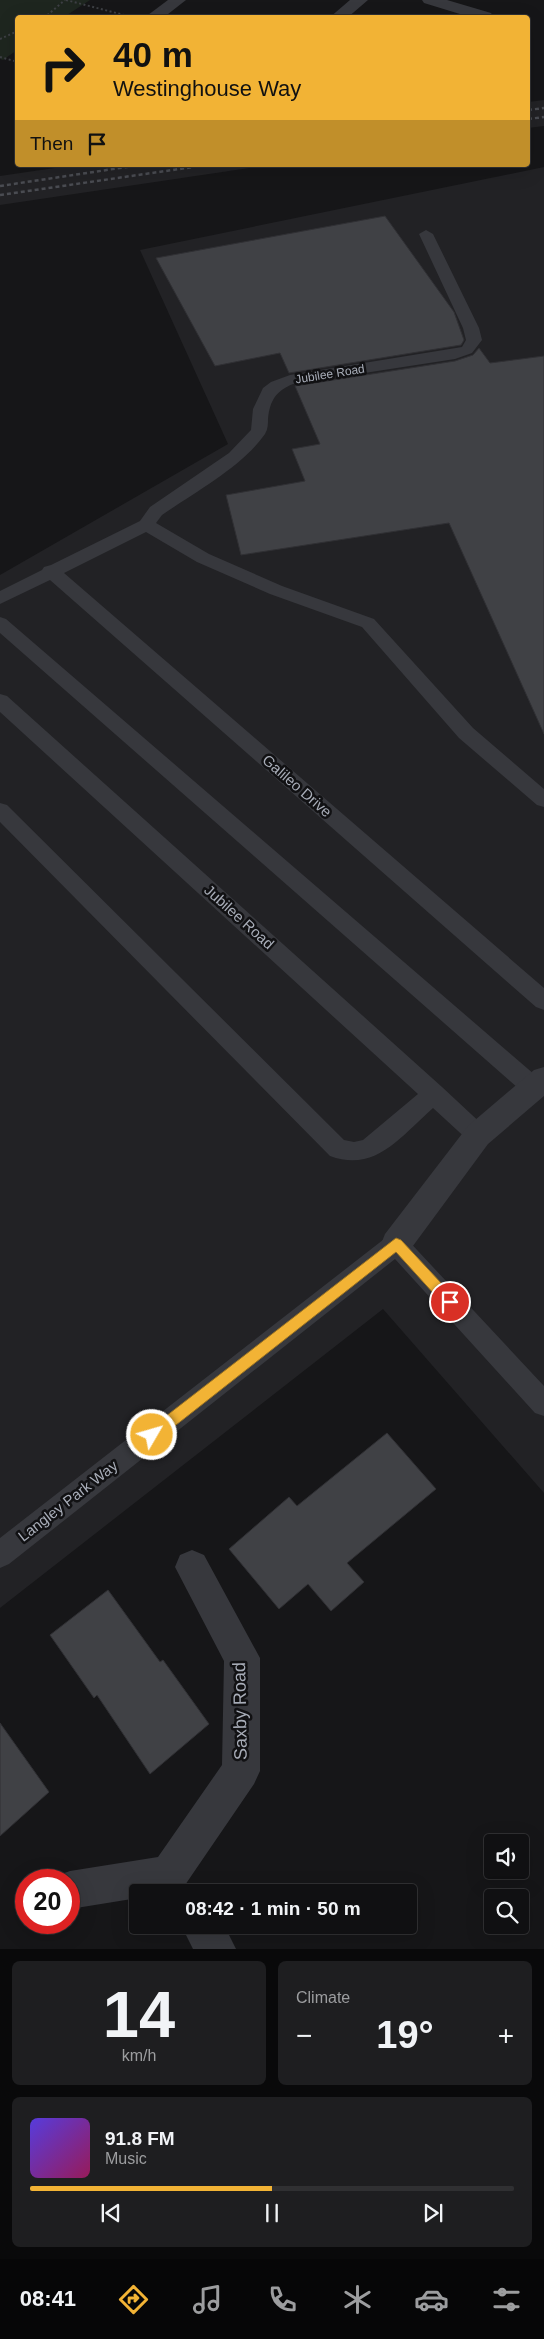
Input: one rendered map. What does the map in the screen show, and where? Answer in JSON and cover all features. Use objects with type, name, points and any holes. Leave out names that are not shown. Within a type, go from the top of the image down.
[{"type":"street","points":[[156,15],[178,0]]},
{"type":"street","points":[[341,15],[360,0]]},
{"type":"street","points":[[430,0],[482,15]]},
{"type":"street","points":[[396,1244],[478,1134],[539,1084]]},
{"type":"street","name":"Saxby Road","points":[[80,1889],[175,1883],[241,1772],[242,1658],[192,1567]]},
{"type":"street","points":[[207,1934],[216,1949]]},
{"type":"lane","name":"Jubilee Road","points":[[0,598],[50,571],[146,525],[156,511],[235,457],[259,431],[264,400],[269,391],[277,385],[290,380],[455,354],[467,350],[474,340],[471,328],[426,234]]},
{"type":"lane","points":[[146,525],[203,558],[267,586],[368,623],[466,733],[544,800]]},
{"type":"lane","name":"Galileo Drive","points":[[50,571],[544,1001]]},
{"type":"lane","points":[[0,623],[539,1084]]},
{"type":"lane","name":"Jubilee Road","points":[[0,701],[478,1134]]},
{"type":"lane","points":[[0,810],[338,1148],[354,1152],[369,1149],[434,1094]]},
{"type":"lane","points":[[396,1244],[544,1404]]},
{"type":"lane","name":"Langley Park Way","points":[[0,1554],[396,1244]]},
{"type":"path","points":[[48,15],[66,0],[122,15]]},
{"type":"path","points":[[0,38],[15,32]]},
{"type":"path","points":[[0,57],[15,61]]},
{"type":"shaded area","points":[[0,0],[90,0],[67,15],[15,15],[15,51],[3,60],[0,59]]},
{"type":"shaded area","points":[[544,100],[544,126],[530,128],[530,102]]},
{"type":"shaded area","points":[[61,167],[256,167],[0,205],[0,176]]},
{"type":"shaded area","points":[[544,167],[544,1493],[383,1309],[0,1608],[0,575],[228,444],[140,250]]},
{"type":"building","points":[[385,216],[454,312],[464,340],[461,345],[289,373],[280,353],[215,366],[156,258]]},
{"type":"building","points":[[479,348],[490,363],[544,356],[544,734],[449,523],[241,555],[226,495],[305,481],[292,449],[320,444],[295,386],[455,361],[473,355]]},
{"type":"building","points":[[387,1433],[436,1489],[347,1563],[364,1582],[331,1611],[308,1584],[279,1609],[229,1549],[289,1497],[297,1506]]},
{"type":"building","points":[[108,1590],[160,1662],[163,1660],[209,1724],[150,1774],[97,1695],[94,1698],[50,1635]]},
{"type":"building","points":[[0,1723],[49,1792],[0,1836]]},
{"type":"railway","points":[[530,110],[544,108]]},
{"type":"railway","points":[[530,119],[544,117]]},
{"type":"railway","points":[[0,186],[127,167]]},
{"type":"railway","points":[[0,195],[193,167]]},
{"type":"route","points":[[152,1435],[396,1244],[450,1302]]}]
